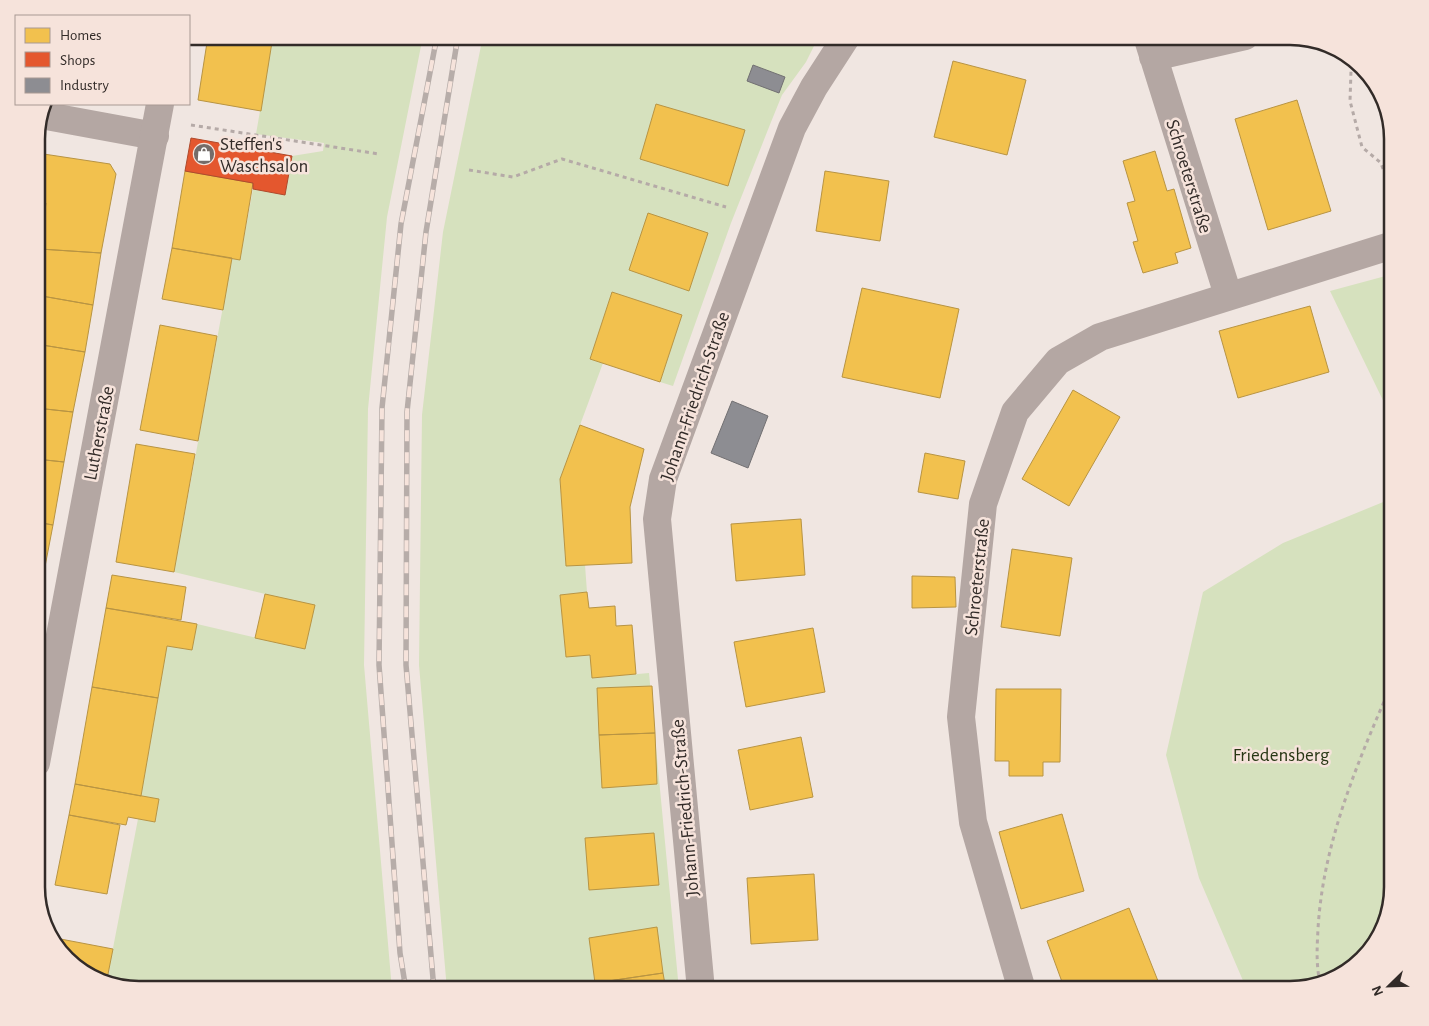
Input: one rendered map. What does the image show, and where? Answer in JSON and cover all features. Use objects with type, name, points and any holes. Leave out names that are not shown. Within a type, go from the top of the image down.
[{"type":"street","name":"Johann-Friedrich-Straße","points":[[700,981],[657,519],[663,479],[792,128],[814,87],[841,45]]},
{"type":"street","name":"Schroeterstraße","points":[[1167,45],[1150,47],[1228,295]]},
{"type":"street","name":"Lutherstraße","points":[[45,684],[160,105]]},
{"type":"street","points":[[48,116],[155,136]]},
{"type":"street","name":"Schroeterstraße","points":[[1019,981],[973,822],[961,717],[983,504],[1015,412],[1058,361],[1100,337],[1228,295],[1384,248]]},
{"type":"path","points":[[1351,67],[1350,101],[1362,147],[1381,163],[1384,172]]},
{"type":"path","points":[[187,125],[379,154]]},
{"type":"path","points":[[469,170],[513,176],[562,158],[729,208]]},
{"type":"path","points":[[1319,977],[1316,965],[1320,893],[1336,827],[1356,768],[1384,702]]},
{"type":"green space","points":[[271,45],[421,45],[387,217],[368,409],[364,665],[391,981],[132,981],[108,975],[138,819],[155,822],[159,799],[141,796],[167,646],[192,650],[197,624],[305,649],[265,594],[174,572],[232,258],[240,259],[253,189],[285,194],[292,156],[323,151],[324,143],[256,134]]},
{"type":"green space","points":[[481,45],[814,45],[806,62],[782,95],[731,223],[673,386],[660,382],[682,315],[612,292],[590,359],[603,363],[560,479],[566,565],[585,565],[587,592],[560,595],[566,657],[590,655],[593,678],[649,673],[678,981],[446,981],[419,665],[422,415],[443,232]]},
{"type":"green space","points":[[1384,276],[1384,402],[1330,291]]},
{"type":"green space","name":"Friedensberg","points":[[1384,502],[1383,900],[1379,917],[1365,944],[1357,954],[1332,971],[1315,978],[1303,980],[1243,981],[1199,878],[1166,755],[1203,592],[1283,543]]},
{"type":"building: Homes","points":[[207,45],[272,45],[261,111],[198,100]]},
{"type":"building: Homes","points":[[953,61],[1026,80],[1007,155],[934,137]]},
{"type":"building: Homes","points":[[1297,100],[1331,211],[1268,230],[1235,119]]},
{"type":"building: Homes","points":[[656,104],[745,130],[728,186],[640,159]]},
{"type":"building: Homes","points":[[1155,151],[1167,191],[1174,189],[1191,248],[1175,253],[1178,263],[1143,273],[1133,242],[1138,241],[1127,203],[1135,201],[1123,161]]},
{"type":"building: Homes","points":[[45,154],[110,164],[116,174],[101,253],[45,249]]},
{"type":"building: Homes","points":[[185,171],[253,183],[240,260],[172,248]]},
{"type":"building: Homes","points":[[825,171],[889,181],[880,241],[816,231]]},
{"type":"building: Homes","points":[[648,213],[708,233],[689,291],[629,270]]},
{"type":"building: Homes","points":[[172,248],[232,258],[223,310],[162,299]]},
{"type":"building: Homes","points":[[45,249],[101,253],[93,305],[45,297]]},
{"type":"building: Homes","points":[[862,288],[959,309],[940,398],[842,377]]},
{"type":"building: Homes","points":[[612,292],[682,315],[660,382],[590,359]]},
{"type":"building: Homes","points":[[45,297],[93,305],[85,352],[45,345]]},
{"type":"building: Homes","points":[[1310,306],[1329,372],[1238,398],[1219,331]]},
{"type":"building: Homes","points":[[160,325],[217,336],[198,441],[140,430]]},
{"type":"building: Homes","points":[[45,345],[85,352],[73,412],[45,409]]},
{"type":"building: Homes","points":[[1073,390],[1120,417],[1069,506],[1022,479]]},
{"type":"building: Homes","points":[[45,409],[73,412],[64,462],[45,460]]},
{"type":"building: Homes","points":[[580,425],[644,449],[630,507],[632,563],[566,566],[560,479]]},
{"type":"building: Homes","points":[[136,444],[195,454],[174,572],[116,562]]},
{"type":"building: Homes","points":[[925,453],[965,461],[958,499],[918,492]]},
{"type":"building: Homes","points":[[45,460],[64,462],[53,525],[45,524]]},
{"type":"building: Homes","points":[[801,519],[805,575],[736,581],[731,524]]},
{"type":"building: Homes","points":[[45,524],[53,525],[45,567]]},
{"type":"building: Homes","points":[[1012,549],[1072,558],[1060,636],[1001,627]]},
{"type":"building: Homes","points":[[112,575],[186,587],[181,620],[106,608]]},
{"type":"building: Homes","points":[[912,576],[955,577],[956,607],[912,608]]},
{"type":"building: Homes","points":[[587,592],[589,608],[615,606],[616,626],[632,625],[636,674],[592,678],[590,655],[566,657],[560,595]]},
{"type":"building: Homes","points":[[265,594],[315,605],[305,649],[255,638]]},
{"type":"building: Homes","points":[[106,608],[197,624],[192,650],[167,646],[158,698],[92,687]]},
{"type":"building: Homes","points":[[813,628],[825,692],[746,707],[734,642]]},
{"type":"building: Homes","points":[[652,686],[655,733],[599,735],[597,688]]},
{"type":"building: Homes","points":[[92,687],[158,698],[141,796],[75,784]]},
{"type":"building: Homes","points":[[996,689],[1061,689],[1060,762],[1043,762],[1043,776],[1009,776],[1009,761],[995,761]]},
{"type":"building: Homes","points":[[655,733],[657,784],[602,788],[599,735]]},
{"type":"building: Homes","points":[[801,737],[813,797],[750,810],[738,750]]},
{"type":"building: Homes","points":[[75,784],[159,799],[155,822],[128,817],[126,825],[69,815]]},
{"type":"building: Homes","points":[[1062,814],[1084,891],[1021,909],[999,832]]},
{"type":"building: Homes","points":[[69,815],[120,825],[107,894],[55,885]]},
{"type":"building: Homes","points":[[654,833],[659,885],[589,890],[585,838]]},
{"type":"building: Homes","points":[[814,874],[818,940],[751,944],[747,878]]},
{"type":"building: Homes","points":[[1129,908],[1158,981],[1062,981],[1047,941]]},
{"type":"building: Homes","points":[[657,927],[663,973],[609,981],[595,981],[589,938]]},
{"type":"building: Homes","points":[[61,939],[113,949],[108,975],[82,962],[72,954]]},
{"type":"building: Homes","points":[[663,973],[664,981],[609,981]]},
{"type":"building: Shops","points":[[191,138],[292,156],[285,195],[253,189],[253,183],[185,171]]},
{"type":"building: Industry","points":[[753,65],[785,77],[779,93],[747,81]]},
{"type":"building: Industry","points":[[732,401],[768,416],[748,468],[711,453]]},
{"type":"railway","points":[[405,981],[400,953],[379,665],[382,408],[401,224],[435,45]]},
{"type":"railway","points":[[433,981],[406,665],[407,412],[426,232],[457,45]]},
{"type":"place","name":"Steffen's Waschsalon","points":[[204,154]]}]
